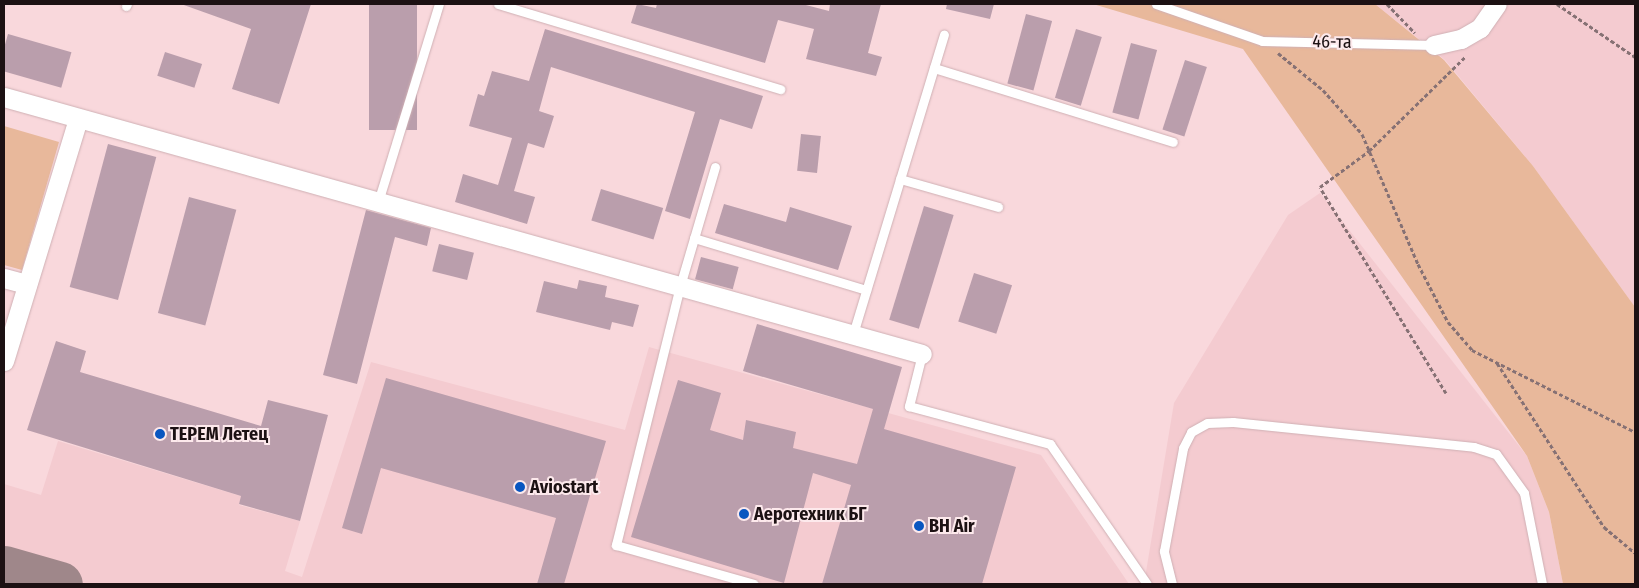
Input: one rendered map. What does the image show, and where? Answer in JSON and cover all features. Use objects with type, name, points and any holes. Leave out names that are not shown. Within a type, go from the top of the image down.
[{"type":"street","name":"46-та","points":[[1434,45],[1461,39],[1473,32],[1498,4]]},
{"type":"street","points":[[4,97],[922,354]]},
{"type":"street","points":[[4,361],[78,119]]},
{"type":"street","points":[[4,278],[27,284]]},
{"type":"lane","points":[[378,202],[439,4]]},
{"type":"lane","points":[[498,4],[780,89]]},
{"type":"lane","name":"46-та","points":[[1156,4],[1262,40],[1434,45]]},
{"type":"lane","points":[[853,334],[944,35]]},
{"type":"lane","points":[[934,68],[1173,142]]},
{"type":"lane","points":[[715,167],[680,286],[616,545],[754,584]]},
{"type":"lane","points":[[900,179],[998,208]]},
{"type":"lane","points":[[694,238],[866,290]]},
{"type":"lane","points":[[922,354],[910,406],[1050,444],[1147,584]]},
{"type":"lane","points":[[1172,584],[1164,551],[1183,448],[1191,432],[1207,423],[1233,422],[1474,447],[1496,454],[1524,493],[1542,584]]},
{"type":"path","points":[[1387,4],[1409,28],[1434,45]]},
{"type":"path","points":[[1557,4],[1635,57]]},
{"type":"path","points":[[1446,393],[1320,187],[1369,151],[1469,53],[1474,45],[1473,32]]},
{"type":"path","points":[[1262,40],[1323,90],[1362,134],[1448,322],[1472,350],[1635,432]]},
{"type":"path","points":[[1496,362],[1604,527],[1635,552]]},
{"type":"shaded area","points":[[1093,4],[1375,4],[1444,60],[1533,166],[1635,307],[1635,584],[1563,584],[1549,512],[1527,456],[1243,49]]},
{"type":"shaded area","points":[[1375,4],[1635,4],[1635,307],[1533,166],[1445,60]]},
{"type":"shaded area","points":[[4,126],[59,142],[22,270],[4,265]]},
{"type":"shaded area","points":[[1320,193],[1527,456],[1549,512],[1563,584],[1144,584],[1174,403],[1288,215]]},
{"type":"shaded area","points":[[649,347],[1041,455],[1129,584],[4,584],[4,484],[41,495],[58,441],[241,496],[239,505],[300,521],[285,571],[302,577],[371,362],[625,430]]},
{"type":"building","points":[[181,4],[311,4],[279,104],[232,89],[251,29]]},
{"type":"building","points":[[369,4],[417,4],[417,130],[369,130]]},
{"type":"building","points":[[637,4],[656,8],[657,4],[802,4],[829,11],[830,4],[881,4],[868,53],[882,57],[876,76],[806,59],[814,29],[778,20],[765,63],[631,23]]},
{"type":"building","points":[[947,4],[994,4],[990,19],[946,9]]},
{"type":"building","points":[[1026,14],[1052,21],[1033,91],[1007,84]]},
{"type":"building","points":[[545,29],[763,96],[752,129],[720,119],[690,219],[665,211],[695,112],[551,67],[539,111],[554,116],[544,148],[528,143],[514,191],[535,197],[527,224],[455,202],[463,174],[498,185],[512,138],[469,126],[478,94],[484,96],[492,71],[529,81]]},
{"type":"building","points":[[1076,29],[1102,37],[1081,106],[1055,98]]},
{"type":"building","points":[[8,34],[71,52],[61,88],[4,71],[4,48]]},
{"type":"building","points":[[1131,43],[1157,50],[1138,120],[1112,113]]},
{"type":"building","points":[[165,52],[202,64],[194,88],[157,76]]},
{"type":"building","points":[[1185,60],[1207,67],[1184,137],[1162,129]]},
{"type":"building","points":[[801,134],[821,136],[817,173],[797,171]]},
{"type":"building","points":[[108,144],[156,157],[118,300],[70,287]]},
{"type":"building","points":[[601,189],[663,208],[654,240],[591,221]]},
{"type":"building","points":[[189,197],[236,210],[205,326],[158,313]]},
{"type":"building","points":[[724,204],[786,222],[790,207],[852,226],[838,270],[715,233]]},
{"type":"building","points":[[924,206],[954,215],[919,329],[889,320]]},
{"type":"building","points":[[366,210],[431,228],[427,246],[395,237],[357,384],[323,375]]},
{"type":"building","points":[[439,244],[474,253],[467,280],[432,271]]},
{"type":"building","points":[[701,257],[739,267],[733,289],[695,279]]},
{"type":"building","points":[[974,273],[1012,285],[996,334],[958,322]]},
{"type":"building","points":[[579,280],[607,286],[605,297],[639,305],[633,327],[612,322],[610,330],[536,312],[544,281],[577,289]]},
{"type":"building","points":[[757,324],[902,367],[884,429],[1016,467],[982,584],[822,584],[851,485],[813,473],[784,583],[631,537],[678,380],[721,393],[710,430],[743,440],[746,420],[796,432],[793,448],[857,464],[873,409],[743,371]]},
{"type":"building","points":[[56,341],[86,351],[80,372],[261,426],[268,400],[328,415],[300,521],[239,504],[241,496],[27,430]]},
{"type":"building","name":"Aviostart","points":[[386,378],[606,441],[564,584],[537,584],[556,518],[381,468],[362,534],[342,528]]},
{"type":"taxiway","points":[[4,568],[60,584]]},
{"type":"place","name":"ТЕРЕМ Летец","points":[[160,434]]},
{"type":"place","name":"Aviostart","points":[[520,487]]},
{"type":"place","name":"Аеротехник БГ","points":[[744,514]]},
{"type":"place","name":"BH Air","points":[[919,526]]}]
